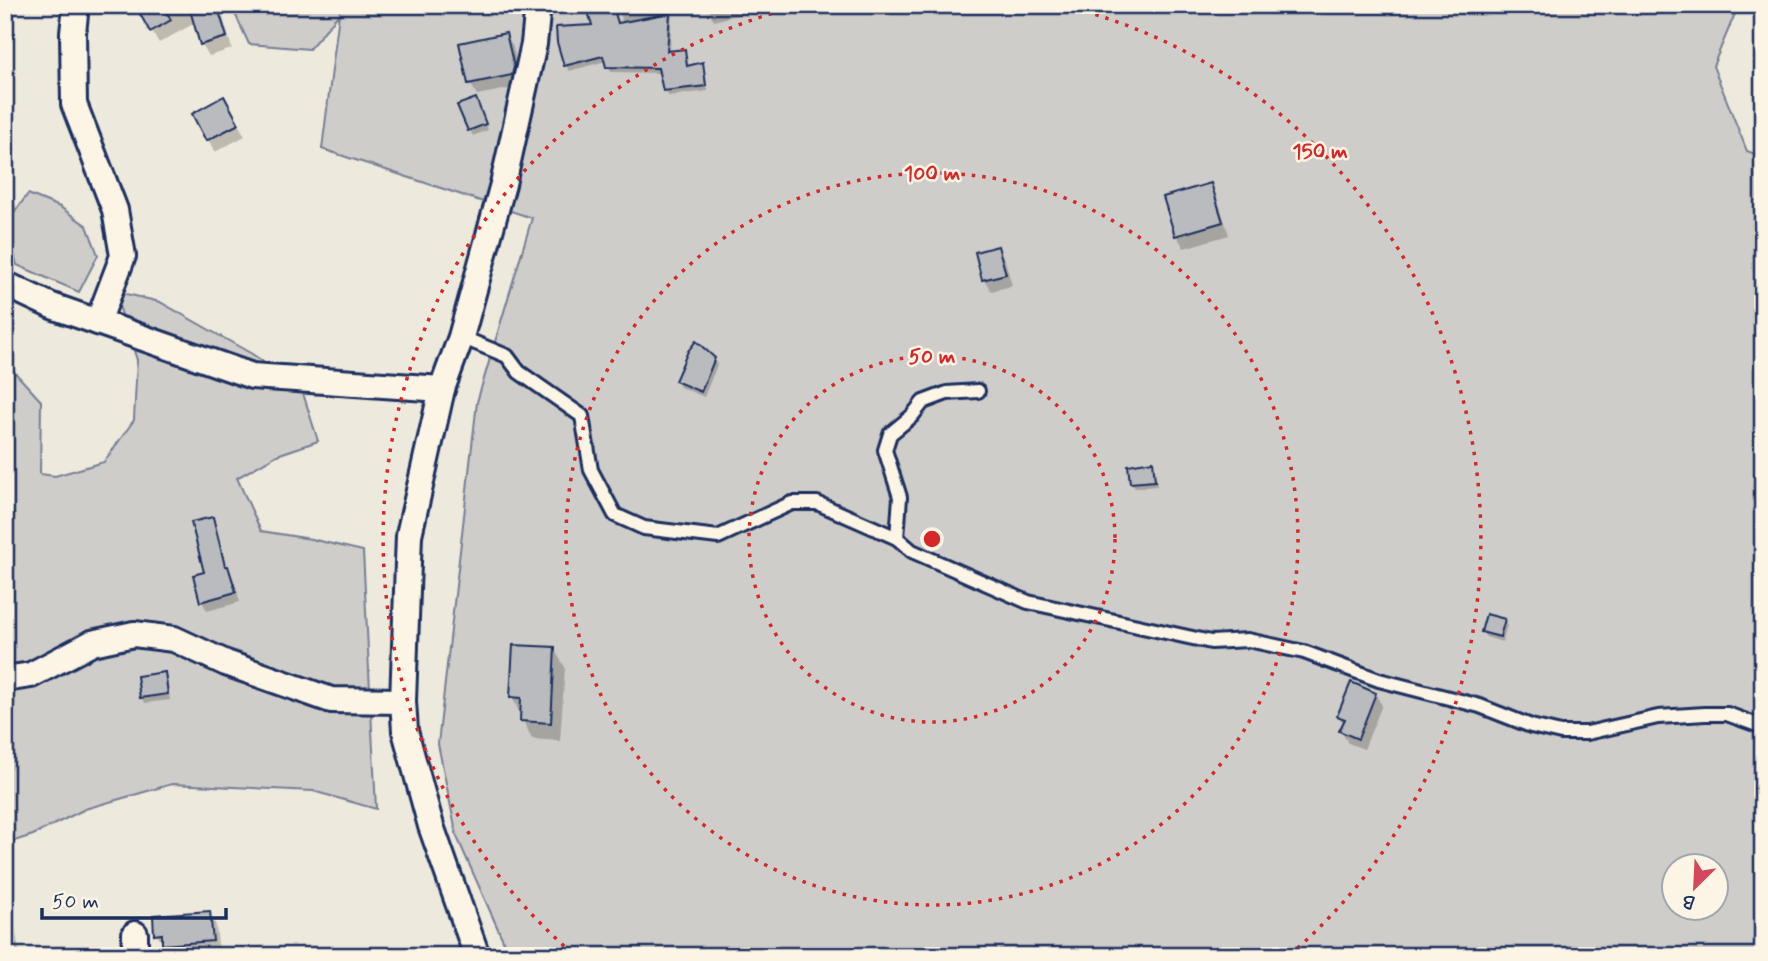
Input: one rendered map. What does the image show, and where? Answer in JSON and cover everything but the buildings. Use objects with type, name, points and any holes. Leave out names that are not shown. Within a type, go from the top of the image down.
[{"type":"street","points":[[76,5],[73,33],[74,104],[115,210],[123,256],[98,322]]},
{"type":"street","points":[[477,956],[430,826],[405,731],[403,701],[409,535],[442,389],[461,337],[503,184],[534,44],[538,5]]},
{"type":"street","points":[[5,284],[52,306],[252,376],[442,389]]},
{"type":"street","points":[[5,679],[31,676],[92,643],[134,634],[174,639],[226,663],[331,700],[403,701]]},
{"type":"lane","points":[[461,337],[507,356],[519,372],[582,416],[591,470],[615,514],[644,528],[718,537],[792,503],[817,503],[897,538],[912,551],[1028,601],[1210,642],[1248,640],[1304,652],[1379,680],[1480,706],[1531,726],[1561,733],[1587,733],[1658,717],[1727,714],[1763,727]]},
{"type":"lane","points":[[897,538],[900,497],[886,450],[890,433],[912,416],[923,401],[947,393],[978,391]]},
{"type":"shaded area","points":[[231,5],[1729,5],[1737,9],[1713,66],[1747,151],[1763,157],[1763,956],[510,956],[457,837],[438,744],[477,402],[532,218],[322,149],[339,14],[309,49],[249,44]]},
{"type":"shaded area","points":[[28,194],[60,207],[87,226],[98,255],[79,292],[17,265],[5,225]]},
{"type":"shaded area","points":[[114,291],[160,302],[252,354],[301,387],[318,441],[277,455],[237,478],[261,531],[363,551],[376,809],[313,791],[172,784],[85,809],[33,835],[5,844],[5,367],[9,366],[41,401],[40,474],[55,476],[104,462],[134,420],[137,360]]}]
